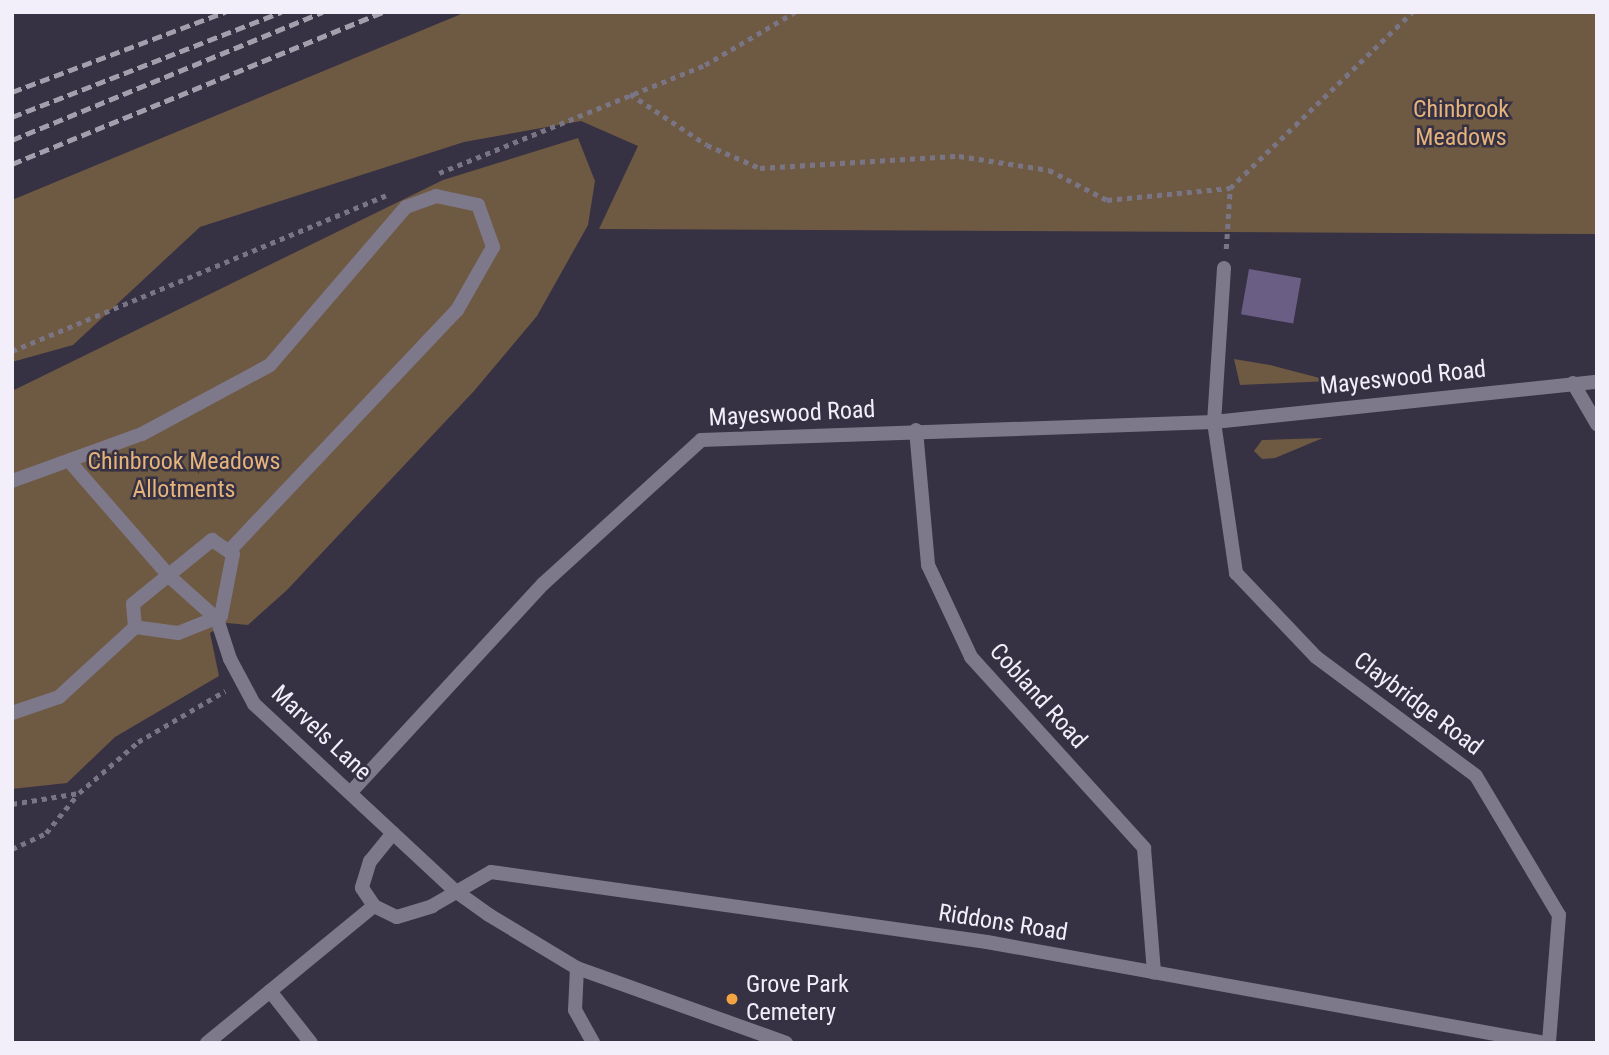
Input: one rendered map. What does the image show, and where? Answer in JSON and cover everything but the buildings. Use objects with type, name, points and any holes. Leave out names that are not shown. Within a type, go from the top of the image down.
[{"type":"street","points":[[12,481],[142,435],[270,365],[406,208],[436,196],[478,205],[493,247],[457,310],[232,548],[228,600],[217,619],[178,633],[135,627]]},
{"type":"street","points":[[1214,422],[1224,268]]},
{"type":"street","name":"Mayeswood Road","points":[[351,792],[543,584],[701,440],[916,430],[1214,422],[1597,382]]},
{"type":"street","points":[[1573,383],[1597,424]]},
{"type":"street","name":"Claybridge Road","points":[[1214,422],[1236,573],[1316,657],[1476,776],[1559,915],[1547,1043]]},
{"type":"street","name":"Cobland Road","points":[[916,430],[928,565],[971,657],[1144,848],[1154,973]]},
{"type":"street","points":[[70,462],[170,577],[217,619]]},
{"type":"street","points":[[135,627],[133,604],[170,577],[201,543],[219,541],[232,548]]},
{"type":"street","name":"Marvels Lane","points":[[217,619],[230,659],[254,704],[454,890],[577,968],[786,1043]]},
{"type":"street","points":[[12,713],[60,697],[135,627]]},
{"type":"street","points":[[393,833],[363,880],[364,897],[374,906],[397,917],[412,915],[454,890]]},
{"type":"street","name":"Riddons Road","points":[[454,890],[491,872],[1154,973],[1547,1043]]},
{"type":"street","points":[[207,1043],[374,906]]},
{"type":"street","points":[[577,968],[575,1010],[593,1043]]},
{"type":"street","points":[[270,991],[311,1043]]},
{"type":"path","points":[[424,179],[629,93],[705,65],[795,12]]},
{"type":"path","points":[[629,93],[707,145],[760,168],[959,156],[1049,170],[1107,200],[1230,187],[1412,12]]},
{"type":"path","points":[[1224,268],[1230,187]]},
{"type":"path","points":[[12,351],[398,190]]},
{"type":"path","points":[[12,849],[46,833],[79,793],[159,728],[241,682]]},
{"type":"path","points":[[12,804],[79,793]]},
{"type":"green space","name":"Chinbrook Meadows","points":[[466,12],[1597,12],[1597,234],[599,229],[638,146],[581,121],[464,142],[200,227],[73,345],[12,362],[12,200]]},
{"type":"green space","name":"Chinbrook Meadows Allotments","points":[[578,138],[595,181],[588,225],[537,316],[474,391],[287,590],[248,625],[227,623],[210,633],[219,676],[115,737],[67,783],[12,789],[12,391],[443,180]]},
{"type":"green space","points":[[1234,359],[1270,365],[1331,381],[1240,385]]},
{"type":"green space","points":[[1323,438],[1275,458],[1262,459],[1254,451],[1262,440]]},
{"type":"railway","points":[[12,92],[225,12]]},
{"type":"railway","points":[[12,117],[281,12]]},
{"type":"railway","points":[[12,140],[323,12]]},
{"type":"railway","points":[[12,164],[383,12]]},
{"type":"place","name":"Grove Park Cemetery","points":[[732,999]]}]
